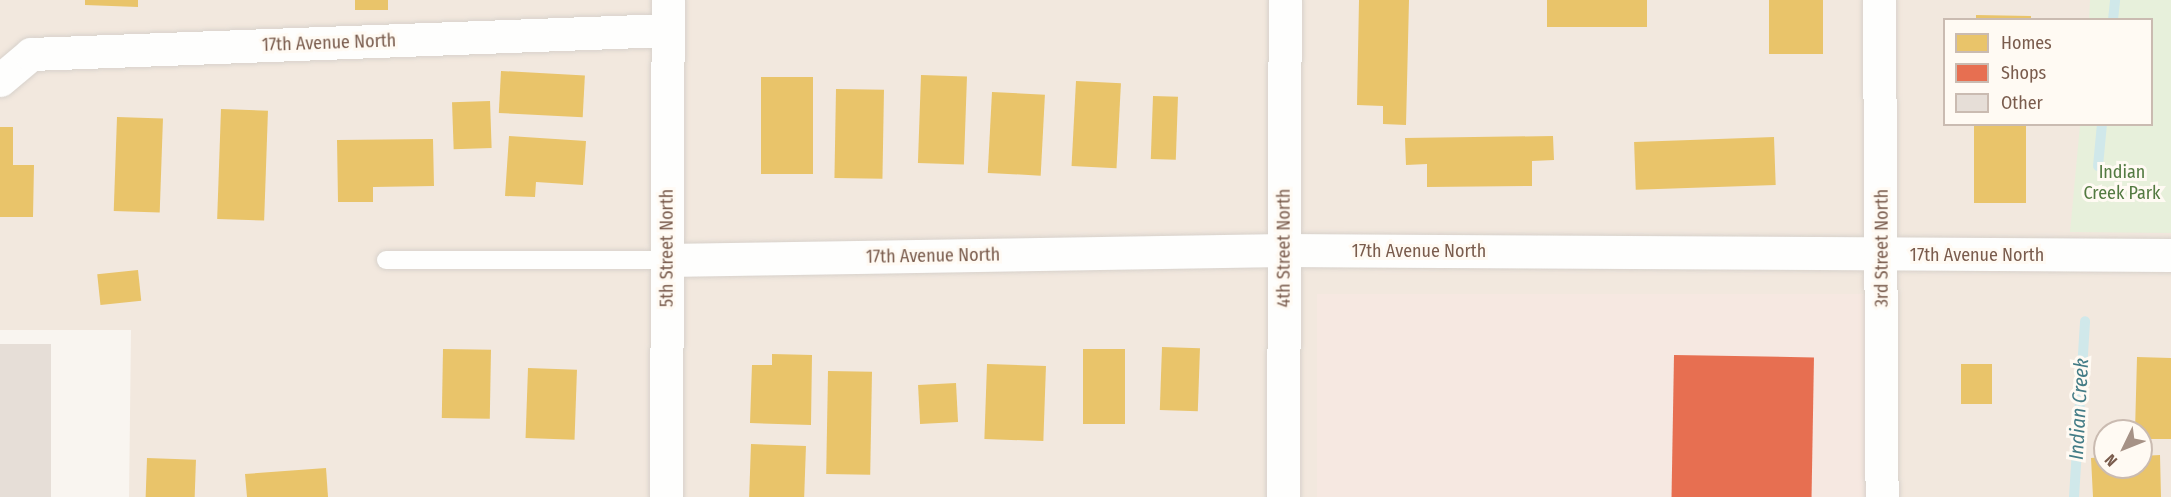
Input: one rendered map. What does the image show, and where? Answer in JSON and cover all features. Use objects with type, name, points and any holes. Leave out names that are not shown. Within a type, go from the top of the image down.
[{"type":"street","name":"4th Street North","points":[[1283,497],[1284,0]]},
{"type":"street","name":"3rd Street North","points":[[1879,0],[1882,497]]},
{"type":"street","name":"17th Avenue North","points":[[0,80],[31,54],[668,15]]},
{"type":"street","name":"5th Street North","points":[[666,497],[668,15]]},
{"type":"street","name":"17th Avenue North","points":[[666,260],[1284,250],[2171,255]]},
{"type":"lane","points":[[386,260],[666,260]]},
{"type":"shaded area","points":[[0,0],[2171,0],[2171,497],[1866,497],[1317,294],[1319,497],[129,497],[131,330],[0,330]]},
{"type":"shaded area","points":[[1317,294],[1866,294],[1866,497],[1317,497]]},
{"type":"green space","name":"Indian Creek Park","points":[[2090,0],[2171,0],[2171,233],[2070,232],[2080,126],[2153,126],[2153,18],[2089,18]]},
{"type":"building: Homes","points":[[85,0],[138,0],[138,7],[85,5]]},
{"type":"building: Homes","points":[[355,0],[388,0],[388,10],[355,10]]},
{"type":"building: Homes","points":[[1359,0],[1409,0],[1406,125],[1383,124],[1383,106],[1357,105]]},
{"type":"building: Homes","points":[[1547,0],[1647,0],[1647,27],[1547,27]]},
{"type":"building: Homes","points":[[1769,0],[1823,0],[1823,54],[1769,54]]},
{"type":"building: Homes","points":[[1976,15],[2031,16],[2031,18],[1976,18]]},
{"type":"building: Homes","points":[[501,71],[585,75],[583,117],[499,113]]},
{"type":"building: Homes","points":[[921,75],[967,77],[964,165],[918,163]]},
{"type":"building: Homes","points":[[761,77],[813,77],[813,174],[761,174]]},
{"type":"building: Homes","points":[[1076,81],[1121,83],[1116,168],[1072,166]]},
{"type":"building: Homes","points":[[836,89],[884,90],[882,179],[834,178]]},
{"type":"building: Homes","points":[[992,92],[1045,95],[1041,176],[988,173]]},
{"type":"building: Homes","points":[[1153,96],[1178,97],[1176,160],[1151,159]]},
{"type":"building: Homes","points":[[490,101],[492,148],[454,149],[452,102]]},
{"type":"building: Homes","points":[[221,109],[268,111],[264,221],[217,219]]},
{"type":"building: Homes","points":[[117,117],[163,119],[160,213],[114,211]]},
{"type":"building: Homes","points":[[1974,126],[2026,126],[2026,203],[1974,203]]},
{"type":"building: Homes","points":[[0,127],[13,127],[13,165],[34,165],[33,217],[0,217]]},
{"type":"building: Homes","points":[[509,136],[586,141],[583,185],[536,182],[535,197],[505,196]]},
{"type":"building: Homes","points":[[1553,136],[1554,160],[1532,161],[1532,186],[1427,187],[1427,164],[1406,165],[1405,138]]},
{"type":"building: Homes","points":[[1774,137],[1776,185],[1636,190],[1634,142]]},
{"type":"building: Homes","points":[[433,139],[434,186],[373,187],[373,202],[338,202],[337,140]]},
{"type":"building: Homes","points":[[138,270],[141,301],[100,305],[97,274]]},
{"type":"building: Homes","points":[[1162,347],[1200,348],[1198,411],[1160,410]]},
{"type":"building: Homes","points":[[443,349],[491,350],[490,419],[442,418]]},
{"type":"building: Homes","points":[[1083,349],[1125,349],[1125,424],[1083,424]]},
{"type":"building: Homes","points":[[772,354],[812,355],[811,425],[750,423],[752,365],[772,365]]},
{"type":"building: Homes","points":[[2137,357],[2171,358],[2171,439],[2153,439],[2153,419],[2135,419]]},
{"type":"building: Homes","points":[[987,364],[1046,366],[1043,441],[984,439]]},
{"type":"building: Homes","points":[[1961,364],[1992,364],[1992,404],[1961,404]]},
{"type":"building: Homes","points":[[528,368],[577,370],[575,440],[526,438]]},
{"type":"building: Homes","points":[[828,371],[872,372],[870,475],[826,474]]},
{"type":"building: Homes","points":[[956,383],[958,422],[920,424],[918,385]]},
{"type":"building: Homes","points":[[751,444],[806,446],[804,497],[749,497]]},
{"type":"building: Homes","points":[[2153,455],[2160,455],[2161,497],[2093,497],[2091,458],[2093,458],[2093,479],[2153,479]]},
{"type":"building: Homes","points":[[147,458],[196,460],[195,497],[146,497]]},
{"type":"building: Homes","points":[[326,468],[328,497],[247,497],[245,474]]},
{"type":"building: Shops","points":[[1674,355],[1814,357],[1812,497],[1672,497]]},
{"type":"building: Other","points":[[0,344],[51,344],[51,497],[0,497]]},
{"type":"waterway","name":"Indian Creek","points":[[2113,18],[2115,0]]},
{"type":"waterway","name":"Indian Creek","points":[[2098,166],[2102,126]]},
{"type":"waterway","name":"Indian Creek","points":[[2074,497],[2085,321]]}]
